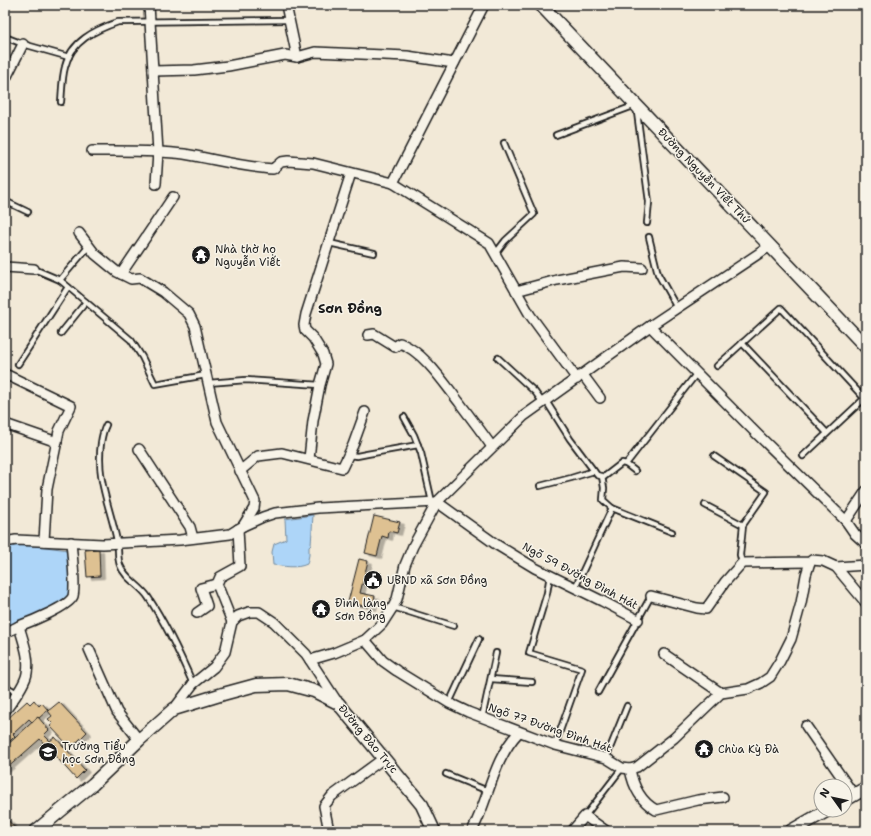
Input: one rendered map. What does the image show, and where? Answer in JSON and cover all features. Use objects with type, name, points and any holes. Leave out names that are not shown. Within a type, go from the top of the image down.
[{"type":"street","points":[[149,5],[158,152],[156,184]]},
{"type":"street","points":[[286,5],[297,57]]},
{"type":"street","points":[[393,183],[484,5]]},
{"type":"street","name":"Đường Nguyễn Viết Thứ","points":[[541,5],[866,347]]},
{"type":"street","points":[[5,80],[24,44]]},
{"type":"street","points":[[153,71],[194,70],[228,66],[285,55],[297,57],[315,52],[407,56],[454,63]]},
{"type":"street","points":[[92,151],[134,151],[184,154],[258,168],[273,169],[281,162],[288,160],[313,163],[393,183],[489,243],[530,315],[580,377],[600,398]]},
{"type":"street","points":[[309,459],[313,421],[326,364],[323,354],[313,338],[305,330],[304,325],[306,314],[351,173]]},
{"type":"street","points":[[121,274],[172,197]]},
{"type":"street","points":[[79,232],[95,254],[121,274],[131,279],[140,278],[163,292],[189,314],[195,326],[217,422],[255,501],[254,508],[241,528],[240,566],[220,577],[217,584],[232,622]]},
{"type":"street","points":[[310,660],[334,653],[365,640],[382,624],[393,607],[405,565],[434,502],[524,416],[650,326],[770,246]]},
{"type":"street","points":[[5,267],[34,268]]},
{"type":"street","points":[[516,291],[556,280],[624,267],[642,268]]},
{"type":"street","points":[[650,326],[846,521],[855,534],[865,542]]},
{"type":"street","points":[[368,335],[374,334],[395,347],[400,343],[405,345],[423,359],[442,380],[492,447]]},
{"type":"street","points":[[5,374],[71,406],[59,431],[47,489],[44,541]]},
{"type":"street","points":[[240,471],[258,456],[282,453],[342,468],[365,412]]},
{"type":"street","points":[[5,424],[57,442]]},
{"type":"street","points":[[139,449],[190,527],[193,538]]},
{"type":"street","points":[[846,521],[866,492]]},
{"type":"street","points":[[5,542],[16,540],[103,544],[193,538],[230,534],[263,517],[275,513],[318,508],[434,502]]},
{"type":"street","name":"Ngõ 59 Đường Đình Hát","points":[[434,502],[497,545],[536,568],[638,620]]},
{"type":"street","points":[[5,629],[9,631],[61,607],[73,597],[74,579],[72,542]]},
{"type":"street","points":[[742,563],[810,562],[812,560],[823,561],[836,567],[866,603]]},
{"type":"street","points":[[723,797],[698,800],[656,810],[651,807],[639,794],[626,769],[637,767],[674,738],[721,693],[748,688],[761,683],[770,677],[780,662],[791,639],[810,562]]},
{"type":"street","name":"Ngõ 59 Đường Đình Hát","points":[[651,596],[706,609],[725,582],[742,563]]},
{"type":"street","points":[[836,567],[866,566]]},
{"type":"street","points":[[197,613],[208,606],[201,588],[217,584]]},
{"type":"street","points":[[174,709],[194,684],[214,667],[225,652],[232,622],[238,616],[249,612],[259,612],[274,622],[306,654],[338,703]]},
{"type":"street","points":[[5,711],[27,675],[27,655],[19,626]]},
{"type":"street","name":"Ngõ 77 Đường Đình Hát","points":[[365,640],[374,652],[397,671],[449,703],[482,718],[555,745],[606,758],[626,769]]},
{"type":"street","points":[[89,649],[117,712],[139,740]]},
{"type":"street","points":[[664,654],[721,693]]},
{"type":"street","name":"Đường Đào Trực","points":[[36,831],[93,784],[174,709],[256,685],[288,684],[314,691],[338,703],[422,805],[434,831]]},
{"type":"street","points":[[806,726],[838,778]]},
{"type":"street","points":[[472,831],[500,760],[519,732]]},
{"type":"street","points":[[329,831],[324,806],[332,796],[384,758]]},
{"type":"street","points":[[853,796],[866,788]]},
{"type":"street","points":[[572,831],[585,816],[606,831]]},
{"type":"street","points":[[792,831],[814,818]]},
{"type":"lane","points":[[61,102],[65,67],[68,57],[81,40],[98,30],[118,22],[289,20]]},
{"type":"lane","points":[[5,37],[68,57]]},
{"type":"lane","points":[[556,135],[636,105],[649,202],[647,223]]},
{"type":"lane","points":[[495,254],[505,241],[534,214],[504,143]]},
{"type":"lane","points":[[5,201],[28,212]]},
{"type":"lane","points":[[649,237],[658,274],[677,308]]},
{"type":"lane","points":[[329,243],[374,253]]},
{"type":"lane","points":[[60,280],[89,246]]},
{"type":"lane","points":[[34,268],[60,280],[131,340],[142,357],[155,384],[207,379],[320,385]]},
{"type":"lane","points":[[18,364],[68,287]]},
{"type":"lane","points":[[61,333],[86,302]]},
{"type":"lane","points":[[717,366],[781,308],[865,397],[803,456]]},
{"type":"lane","points":[[742,343],[827,433]]},
{"type":"lane","points":[[498,358],[545,402],[597,475],[604,477],[622,463],[626,464],[635,471]]},
{"type":"lane","points":[[626,464],[696,373]]},
{"type":"lane","points":[[404,417],[414,435],[421,453],[434,502]]},
{"type":"lane","points":[[106,425],[103,430],[100,465],[102,488],[118,543],[120,565],[125,575],[148,595],[171,635],[194,684]]},
{"type":"lane","points":[[348,455],[357,456],[418,445]]},
{"type":"lane","points":[[714,456],[766,492],[743,525],[740,556],[742,563]]},
{"type":"lane","points":[[540,486],[594,471]]},
{"type":"lane","points":[[602,476],[604,488],[603,500],[612,508],[672,532]]},
{"type":"lane","points":[[705,505],[743,525]]},
{"type":"lane","points":[[575,588],[612,508]]},
{"type":"lane","points":[[550,575],[547,593],[529,653],[582,669],[555,745]]},
{"type":"lane","name":"Ngõ 59 Đường Đình Hát","points":[[638,620],[651,596]]},
{"type":"lane","points":[[393,607],[454,626]]},
{"type":"lane","points":[[598,692],[638,620]]},
{"type":"lane","points":[[449,703],[479,639]]},
{"type":"lane","points":[[482,718],[496,653]]},
{"type":"lane","points":[[490,678],[532,682]]},
{"type":"lane","points":[[5,686],[17,693]]},
{"type":"lane","points":[[606,758],[627,706]]},
{"type":"lane","points":[[585,816],[626,769]]},
{"type":"lane","points":[[446,774],[488,791]]},
{"type":"water","points":[[313,515],[311,545],[309,547],[307,564],[294,567],[273,565],[272,552],[274,544],[286,539],[285,519]]},
{"type":"water","points":[[31,545],[68,550],[70,595],[51,608],[11,625],[5,620],[5,546]]},
{"type":"building","points":[[374,516],[400,522],[397,533],[389,531],[388,538],[382,536],[377,556],[365,553]]},
{"type":"building","points":[[99,549],[100,576],[87,577],[85,550]]},
{"type":"building","points":[[359,559],[368,561],[360,593],[375,596],[372,608],[348,602]]},
{"type":"building","points":[[34,700],[39,706],[42,703],[48,710],[32,722],[29,719],[13,734],[15,736],[5,746],[5,727],[7,725],[5,721],[27,701],[30,704]]},
{"type":"building","points":[[59,702],[87,732],[73,746],[69,741],[66,743],[50,726],[53,724],[48,719],[52,716],[48,711]]},
{"type":"building","points":[[38,717],[49,730],[44,735],[50,741],[55,737],[85,770],[76,779],[40,739],[5,770],[5,747]]},
{"type":"building","points":[[5,817],[17,830],[16,831],[5,831]]},
{"type":"place","name":"Nhà thờ họ Nguyễn Viết","points":[[201,255]]},
{"type":"place","name":"UBND xã Sơn Đồng","points":[[373,580]]},
{"type":"place","name":"Đình làng Sơn Đồng","points":[[321,609]]},
{"type":"place","name":"Chùa Kỳ Đà","points":[[704,749]]},
{"type":"place","name":"Trường Tiểu học Sơn Đồng","points":[[48,752]]},
{"type":"district","name":"Sơn Đồng","points":[[350,308]]}]
